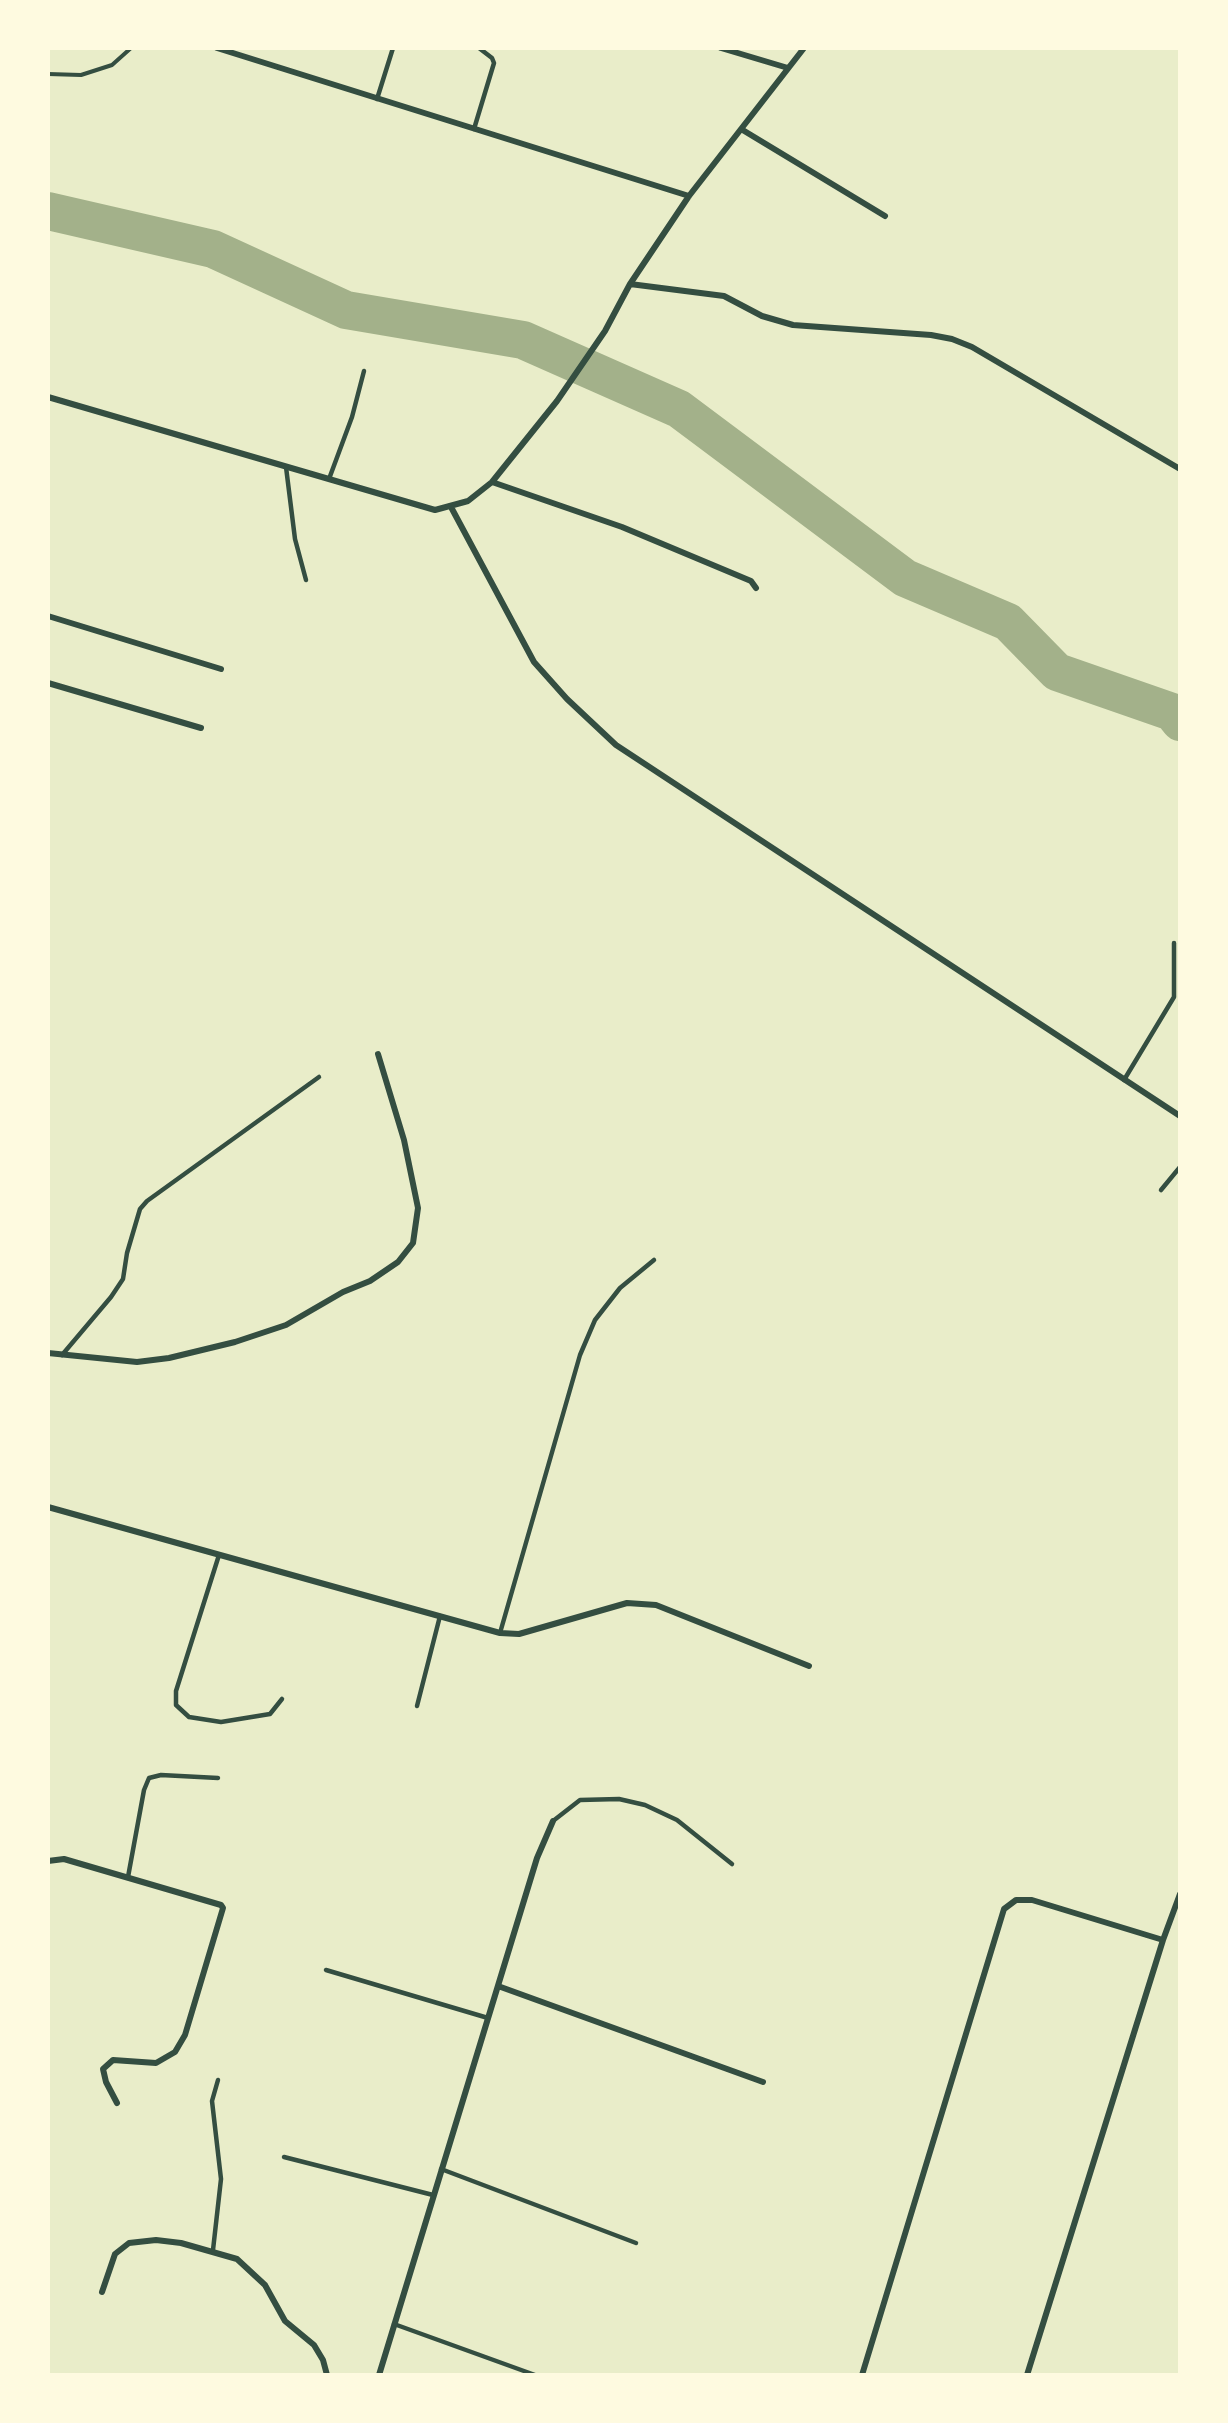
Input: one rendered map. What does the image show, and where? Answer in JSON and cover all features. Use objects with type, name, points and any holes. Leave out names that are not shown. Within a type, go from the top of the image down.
[{"type":"street","points":[[217,48],[689,196]]},
{"type":"street","points":[[721,48],[789,68]]},
{"type":"street","points":[[48,397],[435,510],[468,501],[492,482],[557,401],[605,331],[630,284],[689,196],[804,48]]},
{"type":"street","points":[[741,129],[885,216]]},
{"type":"street","points":[[630,284],[724,296],[762,316],[793,325],[932,335],[952,339],[972,347],[1180,469]]},
{"type":"street","points":[[492,482],[622,527],[751,581],[756,588]]},
{"type":"street","points":[[451,507],[534,662],[567,699],[616,745],[1180,1116]]},
{"type":"street","points":[[48,616],[221,669]]},
{"type":"street","points":[[48,683],[201,728]]},
{"type":"street","points":[[48,1353],[144,1361],[234,1342],[286,1325],[343,1292],[370,1281],[398,1262],[413,1243],[418,1208],[404,1140],[378,1054]]},
{"type":"street","points":[[48,1507],[500,1632],[519,1634],[627,1603],[656,1605],[809,1666]]},
{"type":"street","points":[[379,2375],[537,1858],[553,1821]]},
{"type":"street","points":[[48,1861],[64,1859],[220,1905],[223,1915],[185,2035],[175,2052],[156,2063],[113,2060],[103,2069],[106,2082],[117,2103]]},
{"type":"street","points":[[1027,2375],[1163,1940],[1180,1894]]},
{"type":"street","points":[[862,2375],[1004,1909],[1016,1900],[1032,1900],[1163,1940]]},
{"type":"street","points":[[498,1986],[763,2082]]},
{"type":"street","points":[[102,2292],[115,2254],[129,2242],[156,2240],[213,2250],[237,2259],[265,2285],[285,2321],[314,2344],[323,2360],[327,2375]]},
{"type":"lane","points":[[377,99],[393,48]]},
{"type":"lane","points":[[474,129],[494,63],[492,58],[479,48]]},
{"type":"lane","points":[[329,479],[352,417],[364,371]]},
{"type":"lane","points":[[286,466],[296,539],[306,580]]},
{"type":"lane","points":[[1124,1080],[1174,998],[1174,943]]},
{"type":"lane","points":[[62,1355],[111,1297],[123,1279],[127,1253],[140,1209],[147,1201],[319,1077]]},
{"type":"lane","points":[[1161,1190],[1180,1167]]},
{"type":"lane","points":[[500,1632],[584,1347],[595,1320],[620,1288],[654,1260]]},
{"type":"lane","points":[[219,1554],[176,1691],[176,1705],[189,1717],[221,1722],[270,1714],[282,1699]]},
{"type":"lane","points":[[417,1706],[440,1616]]},
{"type":"lane","points":[[128,1877],[144,1790],[149,1778],[160,1775],[218,1778]]},
{"type":"lane","points":[[553,1821],[580,1800],[619,1799],[645,1805],[677,1820],[732,1864]]},
{"type":"lane","points":[[326,1970],[488,2018]]},
{"type":"lane","points":[[213,2250],[221,2179],[212,2101],[218,2080]]},
{"type":"lane","points":[[284,2157],[433,2195]]},
{"type":"lane","points":[[441,2169],[636,2243]]},
{"type":"lane","points":[[394,2324],[535,2375]]},
{"type":"path","points":[[48,74],[81,75],[112,65],[131,48]]},
{"type":"waterway","points":[[48,211],[213,249],[346,310],[523,340],[679,409],[905,578],[1008,622],[1057,672],[1172,712],[1180,722]]}]
